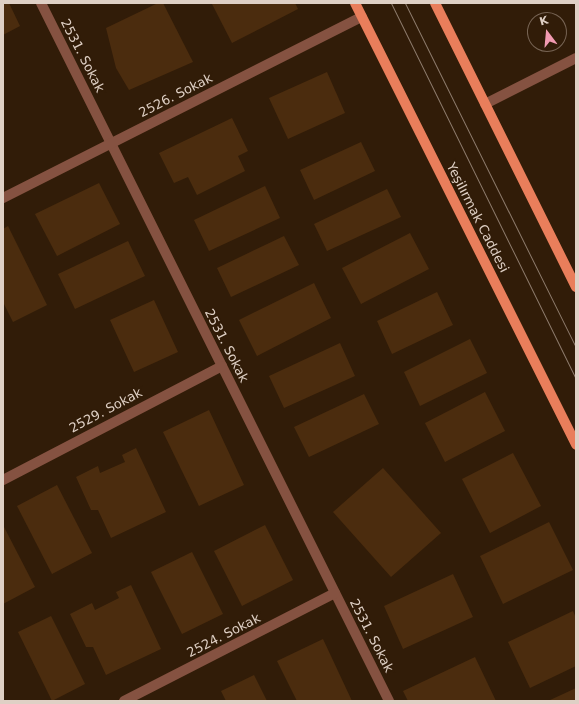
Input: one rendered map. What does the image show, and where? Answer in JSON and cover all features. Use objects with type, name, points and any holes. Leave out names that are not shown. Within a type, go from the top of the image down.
[{"type":"main road","name":"Yeşilırmak Caddesi","points":[[354,3],[576,445]]},
{"type":"main road","points":[[435,3],[576,287]]},
{"type":"street","name":"2531. Sokak","points":[[41,3],[389,701]]},
{"type":"street","name":"2526. Sokak","points":[[3,198],[362,17]]},
{"type":"street","points":[[485,104],[576,58]]},
{"type":"street","name":"2529. Sokak","points":[[3,480],[222,366]]},
{"type":"street","name":"2524. Sokak","points":[[124,701],[335,593]]},
{"type":"building","points":[[3,3],[9,3],[20,26],[3,35]]},
{"type":"building","points":[[158,3],[163,3],[193,62],[129,90],[116,68],[106,28]]},
{"type":"building","points":[[295,3],[298,9],[232,43],[212,4]]},
{"type":"building","points":[[327,72],[345,113],[288,139],[269,98]]},
{"type":"building","points":[[232,118],[248,151],[238,156],[245,171],[197,195],[188,177],[174,183],[159,153]]},
{"type":"building","points":[[361,142],[375,171],[314,200],[300,170]]},
{"type":"building","points":[[99,183],[120,224],[57,256],[35,214]]},
{"type":"building","points":[[265,186],[280,218],[209,251],[194,220]]},
{"type":"building","points":[[387,189],[401,217],[327,251],[314,224]]},
{"type":"building","points":[[8,226],[47,305],[13,322],[3,302],[3,229]]},
{"type":"building","points":[[410,233],[429,269],[361,304],[342,268]]},
{"type":"building","points":[[284,236],[299,265],[231,297],[217,268]]},
{"type":"building","points":[[128,241],[145,276],[75,309],[58,274]]},
{"type":"building","points":[[314,283],[331,318],[257,356],[239,320]]},
{"type":"building","points":[[437,292],[453,325],[392,354],[377,321]]},
{"type":"building","points":[[154,300],[178,352],[134,372],[110,320]]},
{"type":"building","points":[[470,339],[487,373],[420,406],[404,372]]},
{"type":"building","points":[[340,343],[355,376],[284,408],[269,376]]},
{"type":"building","points":[[485,392],[505,431],[445,462],[425,423]]},
{"type":"building","points":[[364,394],[379,424],[309,457],[294,427]]},
{"type":"building","points":[[209,410],[244,485],[199,506],[163,432]]},
{"type":"building","points":[[136,448],[166,512],[111,538],[98,510],[91,510],[76,477],[98,466],[100,473],[125,462],[122,455]]},
{"type":"building","points":[[513,453],[541,506],[490,533],[462,479]]},
{"type":"building","points":[[383,468],[441,533],[391,577],[333,512]]},
{"type":"building","points":[[57,485],[92,553],[52,574],[17,506]]},
{"type":"building","points":[[549,522],[573,570],[503,604],[480,556]]},
{"type":"building","points":[[3,525],[35,587],[3,604]]},
{"type":"building","points":[[265,525],[293,580],[242,606],[214,551]]},
{"type":"building","points":[[192,552],[223,614],[182,634],[151,572]]},
{"type":"building","points":[[453,574],[473,617],[403,649],[384,606]]},
{"type":"building","points":[[131,585],[161,649],[106,675],[93,647],[86,647],[70,614],[92,603],[95,610],[119,598],[116,592]]},
{"type":"building","points":[[573,611],[576,618],[576,666],[530,688],[508,642]]},
{"type":"building","points":[[51,616],[85,684],[52,701],[18,632]]},
{"type":"building","points":[[323,639],[352,701],[297,701],[277,661]]},
{"type":"building","points":[[475,657],[496,701],[408,701],[403,691]]},
{"type":"building","points":[[254,675],[267,701],[226,701],[221,691]]},
{"type":"building","points":[[576,688],[576,701],[548,701]]},
{"type":"tram line","points":[[391,3],[576,379]]},
{"type":"tram line","points":[[405,3],[576,348]]}]
